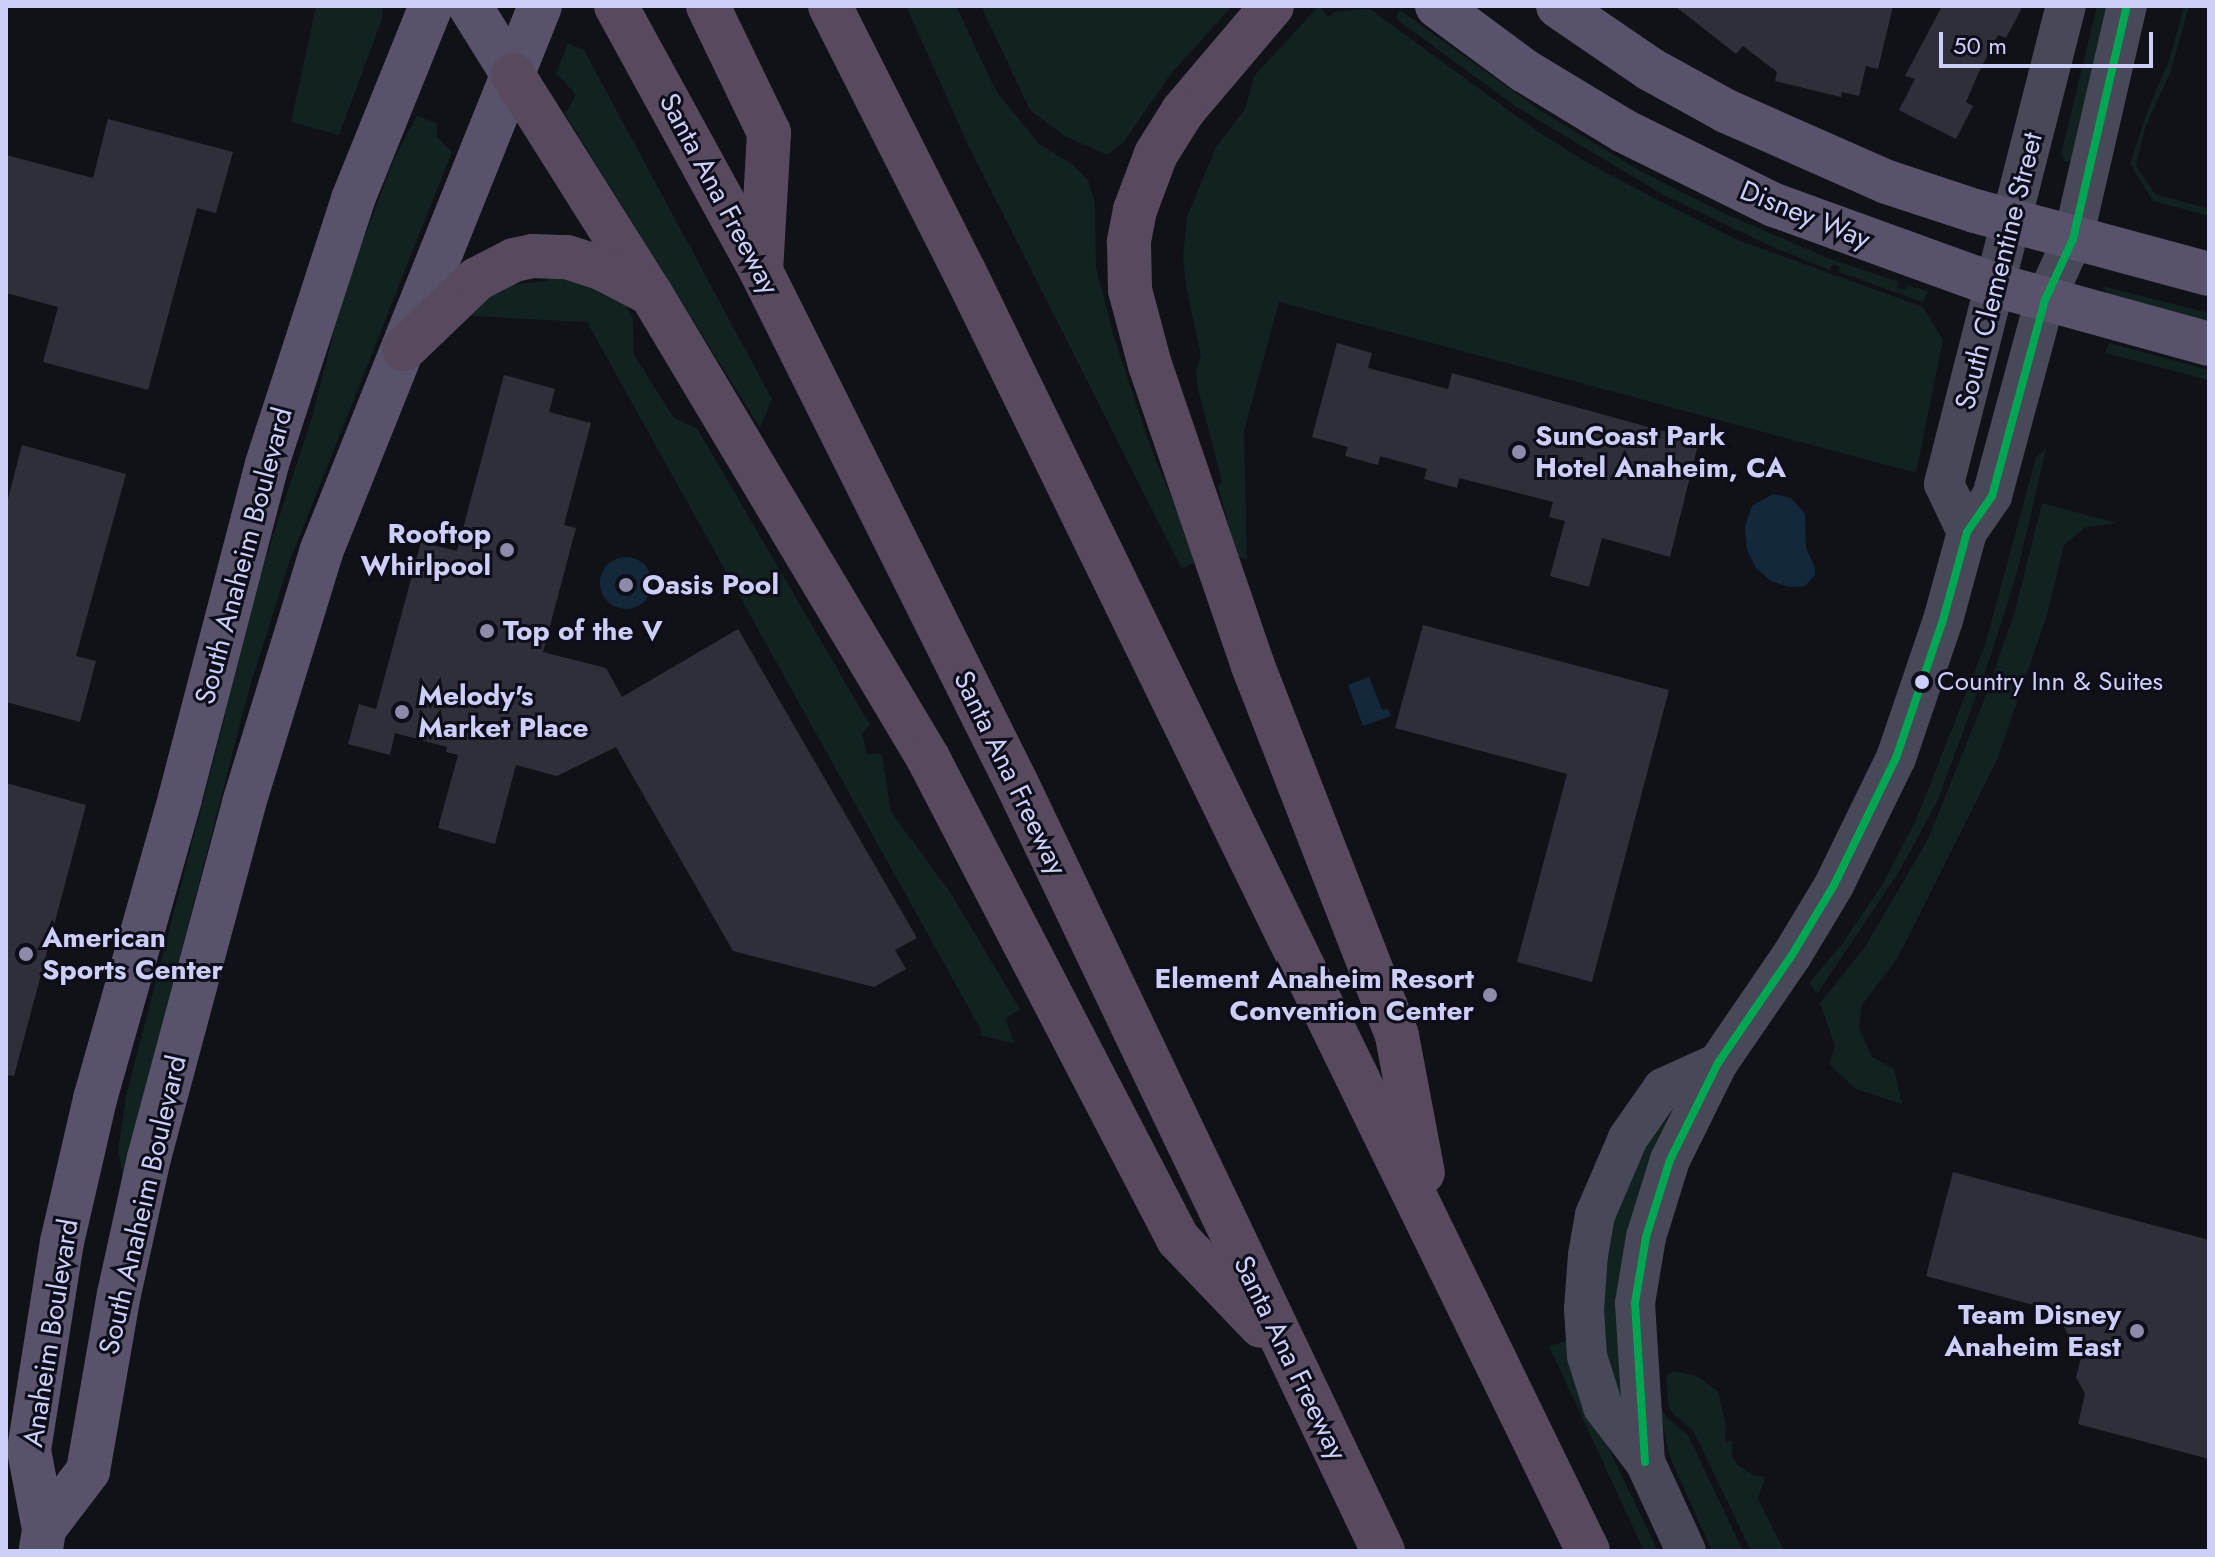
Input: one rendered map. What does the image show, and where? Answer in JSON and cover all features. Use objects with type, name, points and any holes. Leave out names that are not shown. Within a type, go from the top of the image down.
[{"type":"highway","name":"Santa Ana Freeway","points":[[616,6],[761,271],[1017,784],[1383,1551]]},
{"type":"highway","points":[[708,6],[769,133],[761,271]]},
{"type":"highway","points":[[830,6],[1433,1229],[1588,1551]]},
{"type":"highway","points":[[1272,6],[1183,111],[1156,154],[1135,210],[1129,242],[1130,290],[1154,379],[1248,652],[1358,944],[1397,1036],[1433,1229]]},
{"type":"highway","points":[[513,75],[651,294],[928,758],[1178,1239],[1288,1354]]},
{"type":"highway","points":[[404,349],[477,279],[514,260],[533,256],[567,257],[603,269],[651,294]]},
{"type":"main road","name":"South Anaheim Boulevard","points":[[91,1117],[280,420],[353,199],[431,6]]},
{"type":"main road","points":[[470,6],[513,75]]},
{"type":"main road","points":[[404,349],[540,6]]},
{"type":"main road","name":"Disney Way","points":[[1437,6],[1525,71],[1624,131],[1702,173],[1787,210],[1995,285],[2209,344]]},
{"type":"main road","points":[[1558,6],[1650,69],[1767,132],[1887,182],[2012,222],[2209,274]]},
{"type":"main road","name":"South Anaheim Boulevard","points":[[30,1533],[88,1471],[136,1208],[244,803],[321,552],[404,349]]},
{"type":"main road","name":"Anaheim Boulevard","points":[[30,1533],[29,1450],[62,1242],[91,1117]]},
{"type":"street","name":"South Clementine Street","points":[[1967,532],[1944,484],[2066,6]]},
{"type":"street","name":"South Clementine Street","points":[[1645,1462],[1635,1303],[1646,1237],[1670,1160],[1718,1063],[1792,955],[1865,825],[1896,758],[1967,532],[1992,496],[2045,300],[2073,239],[2127,6]]},
{"type":"street","points":[[1686,1551],[1645,1462],[1603,1407],[1587,1356],[1584,1309],[1595,1215],[1628,1138],[1663,1088],[1718,1063]]},
{"type":"shaded area","points":[[316,6],[383,6],[382,19],[339,135],[291,122]]},
{"type":"shaded area","points":[[906,6],[956,6],[996,91],[1039,144],[1072,164],[1088,180],[1095,203],[1096,267],[1113,334],[1151,448],[1197,561],[1182,569],[968,145]]},
{"type":"shaded area","points":[[981,6],[1232,6],[1170,75],[1123,143],[1107,155],[1063,135],[1030,110]]},
{"type":"shaded area","points":[[1319,6],[1328,16],[1338,11],[1370,9],[1537,131],[1588,163],[1738,240],[1923,307],[1943,340],[1916,473],[1279,302],[1244,431],[1247,559],[1237,556],[1218,486],[1222,482],[1197,385],[1196,370],[1201,356],[1186,287],[1183,256],[1187,217],[1216,147],[1245,109],[1254,76]]},
{"type":"shaded area","points":[[2097,6],[2111,6],[2073,160],[2065,162],[2061,154]]},
{"type":"shaded area","points":[[2184,6],[2189,6],[2171,71],[2145,128],[2136,166],[2155,194],[2209,209],[2209,216],[2153,201],[2130,164],[2147,112],[2169,61]]},
{"type":"shaded area","points":[[1400,10],[1541,111],[1639,170],[1719,211],[1830,259],[1899,282],[1897,288],[1906,290],[1907,285],[1928,291],[1923,302],[1839,272],[1840,267],[1833,264],[1830,270],[1766,244],[1662,194],[1515,106],[1395,18]]},
{"type":"shaded area","points":[[568,43],[584,50],[772,399],[760,428],[565,114],[576,95],[556,73]]},
{"type":"shaded area","points":[[417,115],[437,124],[437,137],[452,152],[290,560],[250,686],[123,1176],[118,1150],[126,1096],[224,720],[240,637],[312,417],[345,289],[394,159]]},
{"type":"shaded area","points":[[547,265],[618,291],[633,319],[634,355],[674,418],[697,428],[870,725],[862,734],[867,754],[882,754],[891,812],[950,892],[1020,1009],[1005,1019],[1015,1044],[980,1035],[981,1030],[587,322],[470,316],[502,286],[547,281]]},
{"type":"shaded area","points":[[2102,286],[2209,313],[2209,322],[2110,296]]},
{"type":"shaded area","points":[[2109,343],[2209,370],[2209,380],[2105,353]]},
{"type":"shaded area","points":[[2046,449],[2018,569],[1991,655],[1938,800],[1900,870],[1817,994],[1809,983],[1842,944],[1882,885],[1916,820],[1985,645],[2036,457]]},
{"type":"shaded area","points":[[2042,503],[2117,523],[2086,527],[2064,545],[2047,615],[1997,760],[1897,959],[1862,1005],[1859,1028],[1872,1057],[1894,1069],[1902,1104],[1856,1089],[1829,1064],[1835,1046],[1820,1003],[1865,947],[1928,839],[1982,705],[2015,611]]},
{"type":"shaded area","points":[[1671,1115],[1626,1416],[1605,1347],[1600,1299],[1609,1224],[1647,1141]]},
{"type":"shaded area","points":[[1574,1339],[1595,1420],[1658,1551],[1644,1551],[1549,1346]]},
{"type":"shaded area","points":[[1673,1371],[1697,1376],[1718,1391],[1726,1427],[1725,1442],[1732,1441],[1732,1456],[1738,1465],[1753,1475],[1765,1477],[1758,1499],[1784,1551],[1751,1551],[1693,1430],[1674,1415],[1668,1405],[1666,1376]]},
{"type":"shaded area","points":[[1659,1405],[1666,1417],[1688,1435],[1743,1551],[1712,1551],[1669,1455]]},
{"type":"water","points":[[1773,494],[1791,498],[1805,514],[1806,548],[1815,575],[1805,586],[1789,587],[1771,581],[1756,568],[1747,550],[1745,526],[1752,506]]},
{"type":"water","name":"Oasis Pool","points":[[626,557],[645,564],[652,583],[645,602],[626,609],[607,602],[600,583],[607,564]]},
{"type":"water","points":[[1369,677],[1382,710],[1388,709],[1391,716],[1363,726],[1348,685]]},
{"type":"building","points":[[1675,6],[1893,6],[1878,69],[1866,66],[1859,96],[1842,92],[1841,97],[1775,81],[1777,72],[1743,46],[1736,54]]},
{"type":"building","points":[[1942,6],[2023,6],[2006,38],[1998,35],[1978,74],[1966,102],[1973,106],[1956,139],[1899,110],[1915,79],[1905,76]]},
{"type":"building","points":[[108,119],[233,152],[216,213],[197,208],[148,390],[43,362],[58,307],[6,293],[6,155],[93,178]]},
{"type":"building","name":"SunCoast Park Hotel Anaheim, CA","points":[[1337,343],[1372,353],[1368,368],[1448,389],[1452,373],[1699,441],[1670,557],[1602,538],[1589,587],[1550,576],[1565,521],[1549,517],[1553,502],[1459,478],[1457,488],[1424,479],[1427,469],[1380,456],[1378,465],[1345,456],[1348,447],[1312,437]]},
{"type":"building","points":[[504,375],[555,389],[549,412],[591,423],[564,525],[576,528],[543,652],[606,668],[622,697],[738,629],[917,938],[895,950],[906,969],[874,987],[733,951],[616,747],[557,776],[516,765],[495,844],[438,828],[458,755],[446,752],[447,747],[395,733],[390,755],[348,744],[359,704],[376,709],[421,542],[457,551]]},
{"type":"building","points":[[22,445],[126,474],[76,656],[96,661],[80,722],[6,702],[6,506]]},
{"type":"building","points":[[1423,625],[1669,690],[1592,982],[1517,962],[1567,774],[1395,728]]},
{"type":"building","name":"American Sports Center","points":[[6,783],[86,805],[14,1076],[6,1075]]},
{"type":"building","name":"Team Disney Anaheim East","points":[[1953,1172],[2209,1240],[2209,1459],[2078,1424],[2085,1394],[2076,1377],[2081,1358],[2055,1311],[1926,1276]]},
{"type":"transit line","points":[[1645,1462],[1635,1303],[1646,1237],[1670,1160],[1718,1063],[1792,955],[1834,885],[1896,758],[1943,620],[1967,532],[1992,496],[2045,300],[2073,239],[2127,6]]},
{"type":"place","name":"SunCoast Park Hotel Anaheim, CA","points":[[1519,452]]},
{"type":"place","name":"Rooftop Whirlpool","points":[[507,550]]},
{"type":"place","name":"Oasis Pool","points":[[626,585]]},
{"type":"place","name":"Top of the V","points":[[487,631]]},
{"type":"place","name":"Country Inn & Suites","points":[[1922,682]]},
{"type":"place","name":"Melody's Market Place","points":[[402,712]]},
{"type":"place","name":"American Sports Center","points":[[26,954]]},
{"type":"place","name":"Element Anaheim Resort Convention Center","points":[[1490,995]]},
{"type":"place","name":"Team Disney Anaheim East","points":[[2137,1331]]}]
